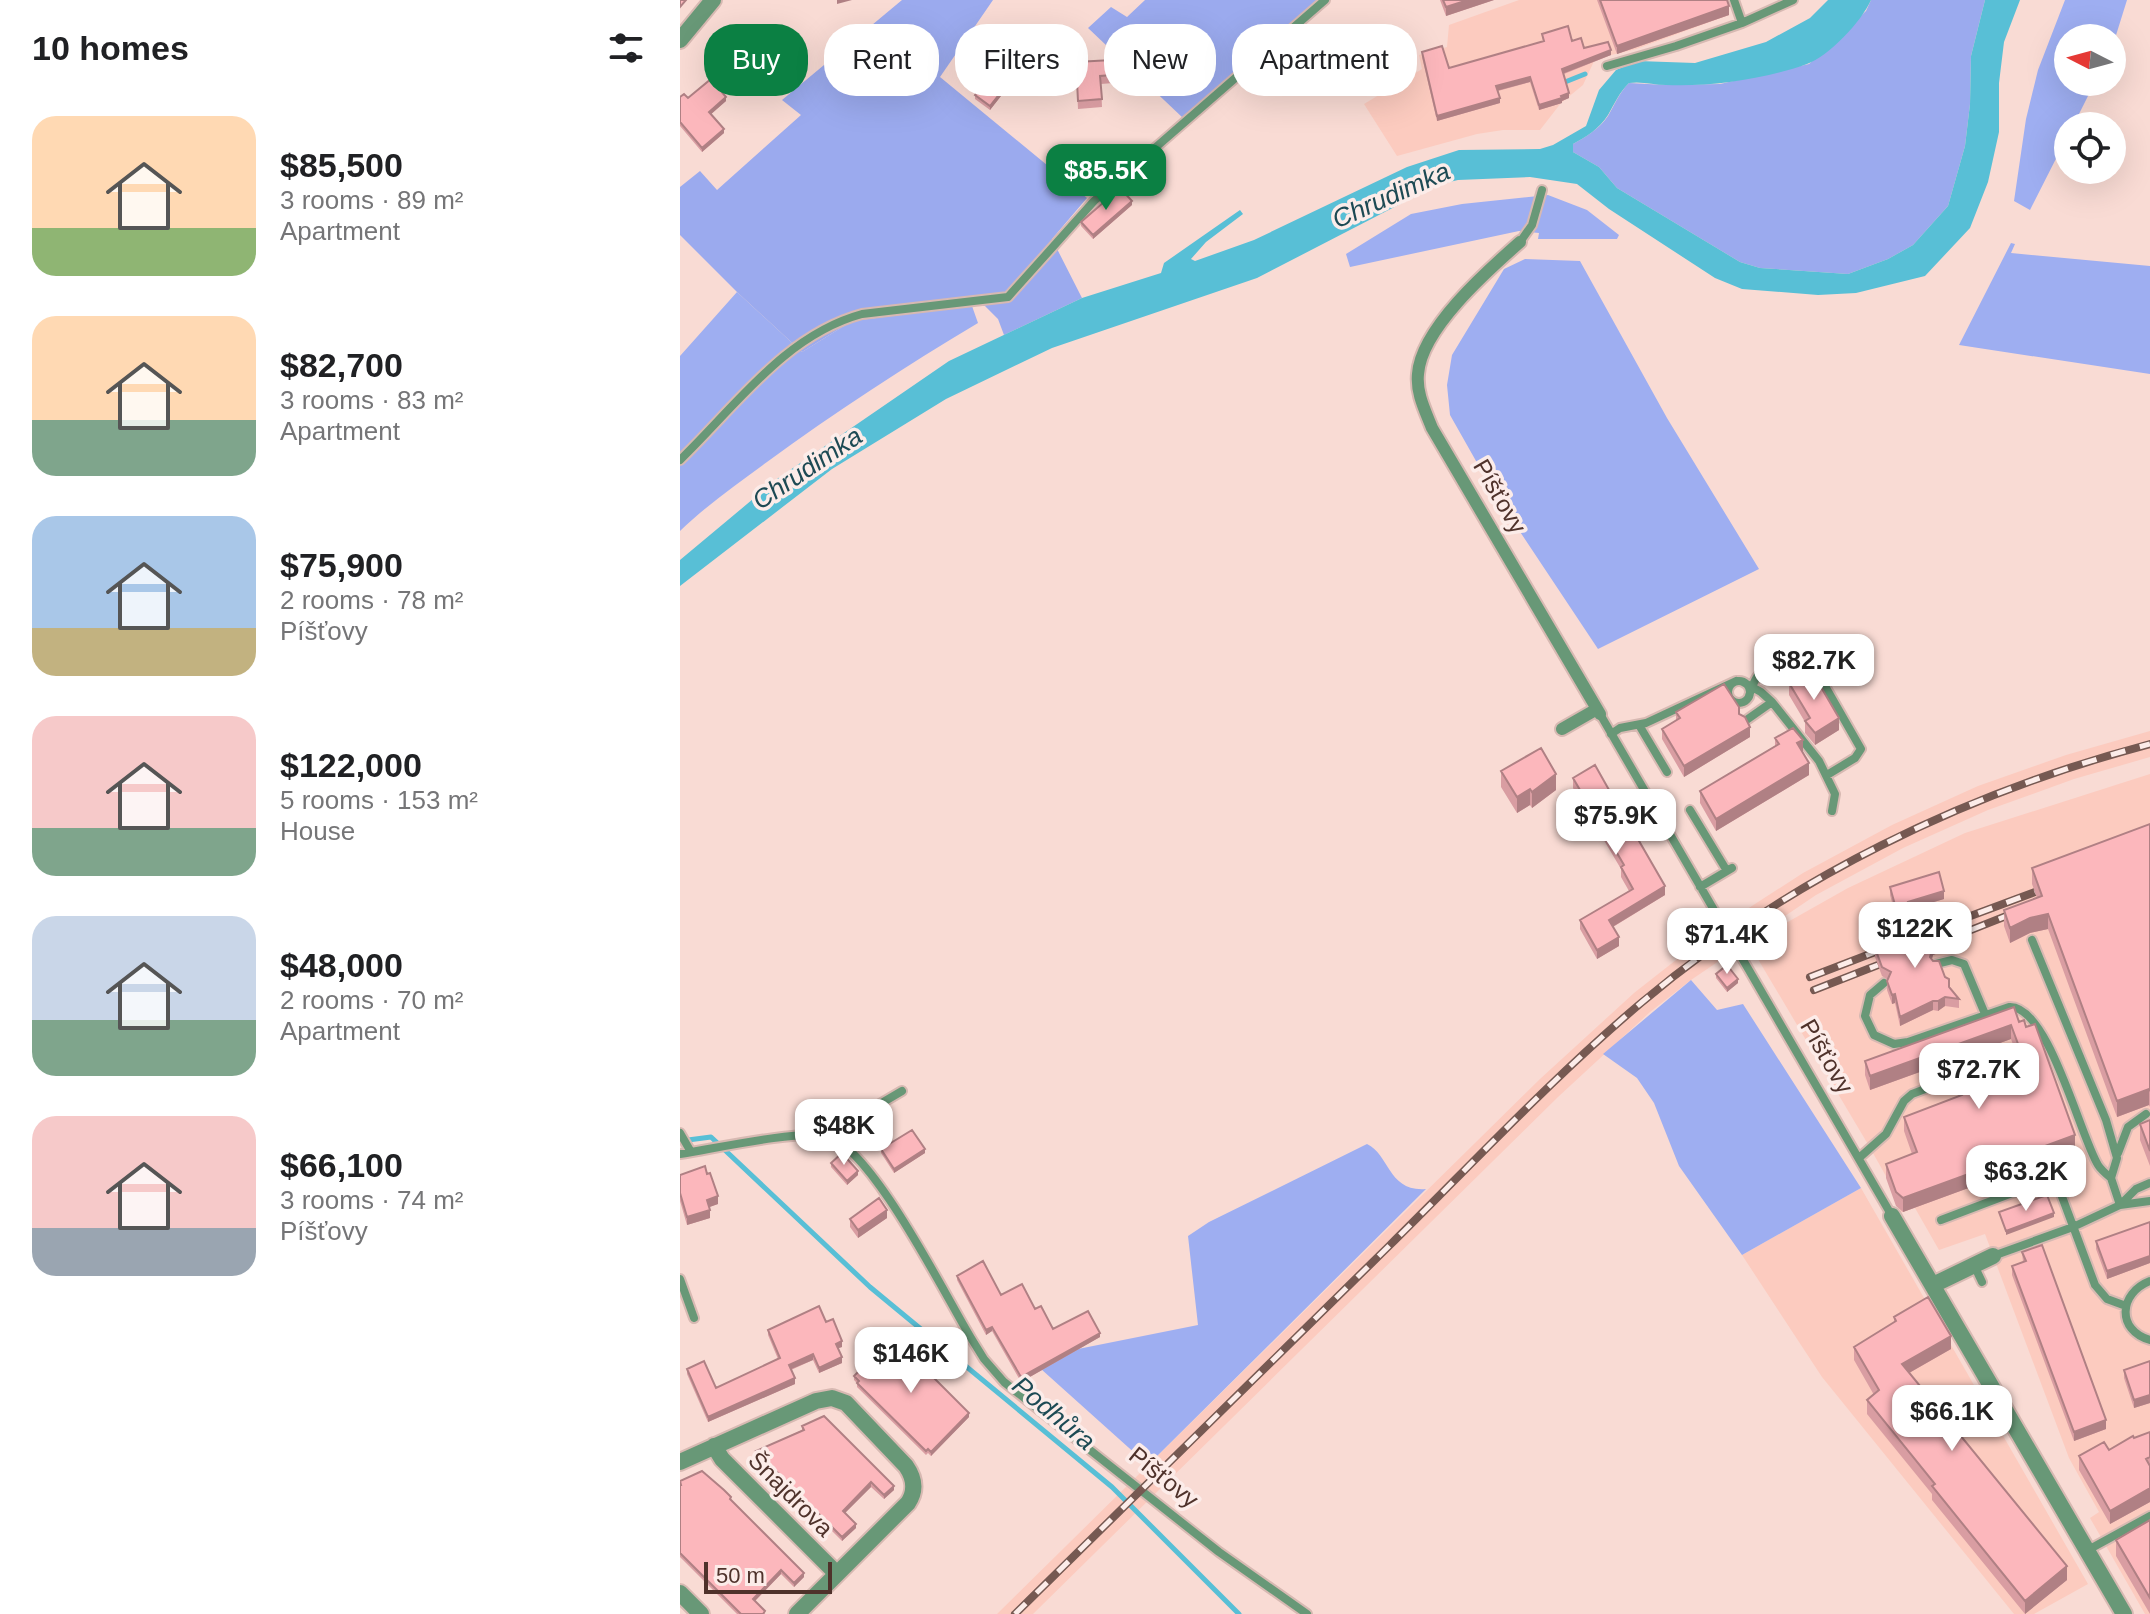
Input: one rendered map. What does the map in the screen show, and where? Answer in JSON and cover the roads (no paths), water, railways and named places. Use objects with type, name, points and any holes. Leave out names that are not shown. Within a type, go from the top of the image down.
[{"type":"street","points":[[680,40],[713,0]]},
{"type":"street","name":"Píšťovy","points":[[1520,242],[1471,290],[1426,345],[1420,362],[1418,384],[1432,428],[1599,712]]},
{"type":"street","points":[[1562,729],[1599,712]]},
{"type":"street","name":"Píšťovy","points":[[1892,1216],[2124,1614]]},
{"type":"street","points":[[1933,1285],[1993,1256]]},
{"type":"street","name":"Šnajdrova","points":[[680,1462],[816,1401],[832,1398],[846,1403],[906,1466],[913,1478],[914,1490],[908,1503],[797,1614]]},
{"type":"street","name":"Šnajdrova","points":[[714,1446],[722,1459],[837,1574]]},
{"type":"street","points":[[680,1593],[701,1614]]},
{"type":"lane","points":[[680,460],[772,366],[811,336],[839,320],[862,314],[1008,297],[1094,201],[1325,0]]},
{"type":"lane","points":[[1734,0],[1742,23]]},
{"type":"lane","points":[[1607,66],[1742,23],[1793,0]]},
{"type":"lane","points":[[1520,242],[1532,225],[1542,190]]},
{"type":"lane","points":[[1740,682],[1728,690],[1730,700],[1742,703],[1759,675],[1787,658],[1802,654],[1809,658],[1861,749],[1855,758],[1827,775]]},
{"type":"lane","points":[[1740,682],[1772,702],[1827,775],[1835,794],[1832,811]]},
{"type":"lane","points":[[1611,734],[1740,682]]},
{"type":"lane","points":[[1745,721],[1772,702]]},
{"type":"lane","name":"Píšťovy","points":[[1599,712],[1892,1216]]},
{"type":"lane","points":[[1639,725],[1667,772]]},
{"type":"lane","points":[[1690,810],[1730,870],[1700,887]]},
{"type":"lane","points":[[2032,940],[2106,1120],[2117,1158]]},
{"type":"lane","points":[[1936,964],[1952,960],[1964,964],[1985,1014]]},
{"type":"lane","points":[[1884,983],[1870,995],[1865,1016],[1874,1035],[1887,1042],[1908,1042],[2015,1006],[2031,1020],[2074,1103],[2097,1164],[2111,1178],[2120,1205]]},
{"type":"lane","points":[[1859,1158],[1886,1134],[1904,1101],[1912,1094],[2004,1059]]},
{"type":"lane","points":[[680,1154],[802,1136],[833,1138],[846,1124],[902,1091]]},
{"type":"lane","points":[[2111,1178],[2120,1142],[2128,1127],[2146,1114]]},
{"type":"lane","points":[[680,1133],[691,1152]]},
{"type":"lane","name":"Píšťovy","points":[[833,1138],[849,1148],[874,1174],[971,1338],[1004,1382],[1219,1552],[1307,1614]]},
{"type":"lane","points":[[1941,1220],[2045,1181],[2053,1183],[2059,1189],[2098,1290],[2107,1299],[2126,1306]]},
{"type":"lane","points":[[2120,1205],[2136,1189],[2150,1183]]},
{"type":"lane","points":[[1993,1256],[2073,1227],[2120,1205],[2150,1201]]},
{"type":"lane","points":[[1974,1264],[1982,1282]]},
{"type":"lane","points":[[680,1279],[694,1318]]},
{"type":"lane","points":[[2150,1281],[2135,1288],[2126,1306],[2129,1325],[2138,1335],[2150,1340]]},
{"type":"lane","points":[[2046,1460],[2047,1483]]},
{"type":"lane","points":[[2087,1551],[2150,1516]]},
{"type":"water","name":"Chrudimka","points":[[1828,0],[1871,0],[1844,37],[1815,60],[1773,74],[1719,83],[1629,83],[1601,124],[1573,144],[1573,152],[1599,167],[1617,188],[1740,262],[1760,268],[1848,274],[1888,259],[1913,245],[1948,206],[1965,146],[1971,56],[1985,0],[2020,0],[2004,42],[1999,83],[1999,132],[1988,182],[1970,228],[1925,276],[1856,293],[1818,295],[1742,289],[1715,278],[1609,209],[1577,184],[1530,177],[1458,180],[1437,185],[1257,278],[1052,348],[946,399],[832,469],[680,586],[680,560],[777,479],[949,361],[1082,298],[1161,273],[1164,263],[1240,210],[1243,214],[1206,242],[1191,259],[1195,261],[1254,240],[1407,167],[1459,150],[1540,149],[1553,145],[1586,126],[1599,90],[1616,70],[1638,61],[1695,63],[1766,42],[1810,18]]},
{"type":"waterway","points":[[1565,82],[1585,74]]},
{"type":"waterway","name":"Podhůra","points":[[688,1140],[711,1137],[870,1287],[1112,1487],[1239,1614]]},
{"type":"railway","points":[[1015,1614],[1544,1091],[1641,1003],[1697,958],[1818,879],[1881,845],[2013,788],[2150,744]]},
{"type":"railway","points":[[1922,934],[2035,892]]},
{"type":"railway","points":[[1943,941],[2024,909]]},
{"type":"railway","points":[[1810,977],[1896,944]]},
{"type":"railway","points":[[1814,990],[1878,965]]}]
